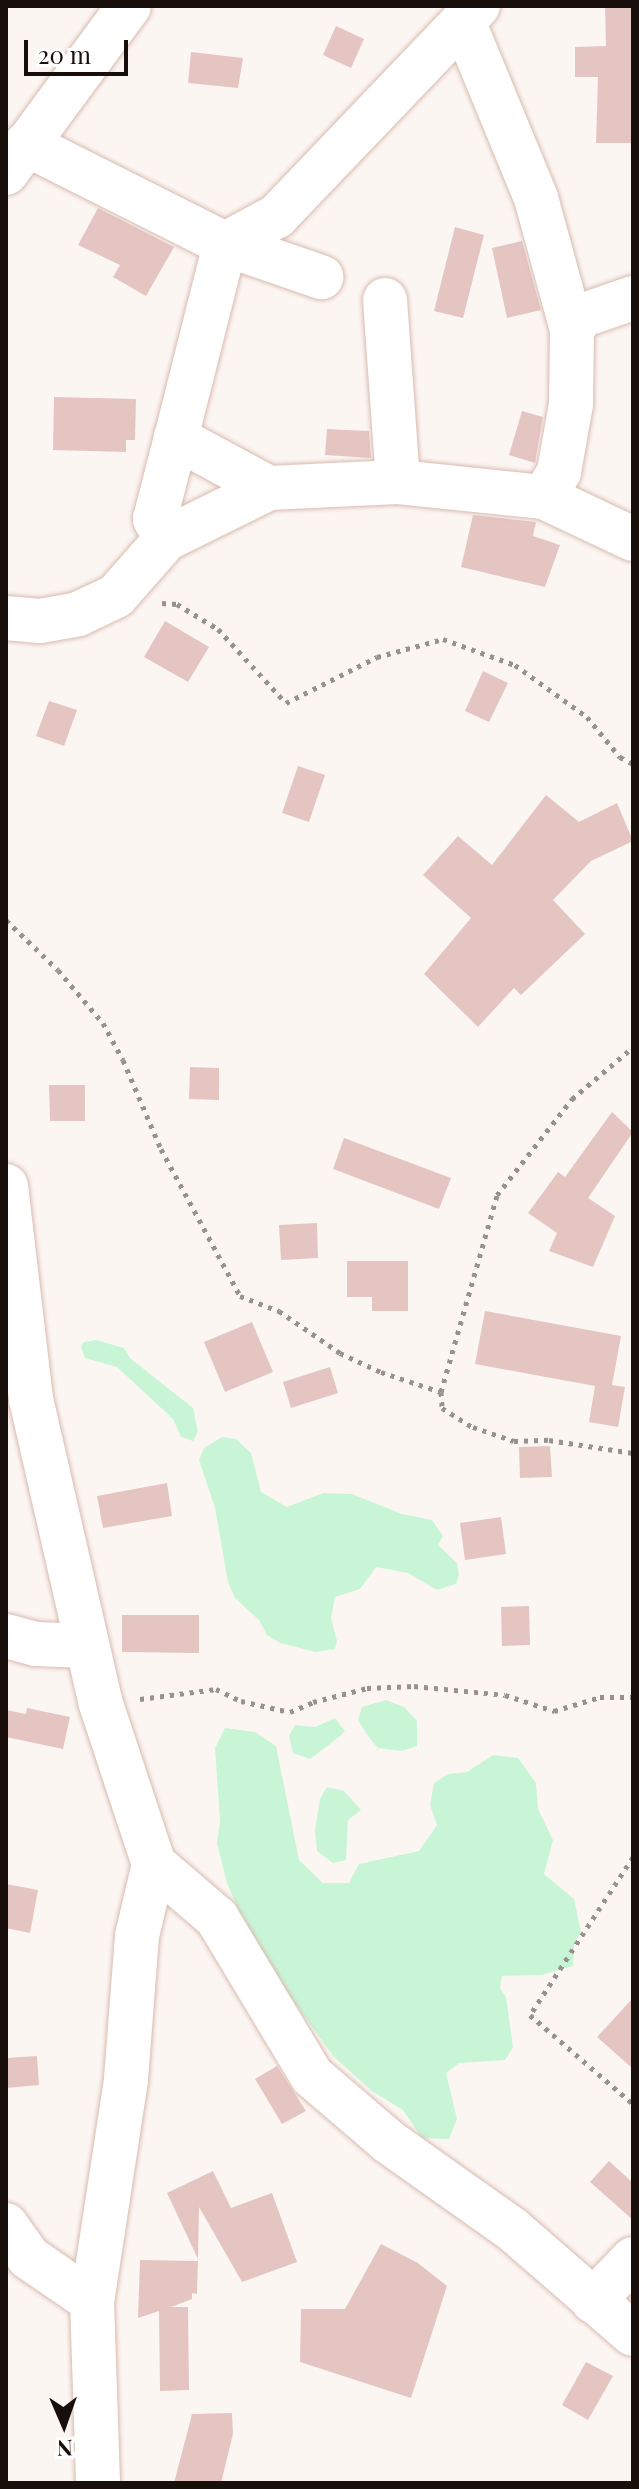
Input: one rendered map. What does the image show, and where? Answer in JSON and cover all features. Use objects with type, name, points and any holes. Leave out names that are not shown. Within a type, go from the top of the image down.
[{"type":"street","points":[[129,6],[16,159],[225,244],[321,277]]},
{"type":"street","points":[[166,539],[155,519],[225,244],[277,216],[470,13],[536,198],[572,330],[571,404],[559,472],[544,497]]},
{"type":"street","points":[[572,330],[581,316],[633,298]]},
{"type":"street","points":[[385,300],[398,482]]},
{"type":"street","points":[[176,438],[269,488]]},
{"type":"street","points":[[6,618],[40,621],[78,614],[116,596],[166,539],[269,488],[398,482],[544,497],[633,539]]},
{"type":"street","points":[[6,1186],[31,1399],[100,1701],[154,1864],[217,1918],[312,2076],[389,2142],[512,2229],[633,2334]]},
{"type":"street","points":[[6,1636],[36,1644],[87,1646]]},
{"type":"street","points":[[98,2483],[92,2301],[126,2080],[137,1936],[154,1864]]},
{"type":"street","points":[[6,2225],[28,2257],[92,2301]]},
{"type":"street","points":[[593,2301],[633,2259]]},
{"type":"path","points":[[116,596],[177,604],[202,616],[286,703],[377,657],[443,639],[515,665],[587,717],[620,757],[633,764]]},
{"type":"path","points":[[6,920],[58,970],[103,1023],[123,1060],[161,1149],[240,1296],[279,1311],[303,1331],[340,1353],[381,1372],[441,1392]]},
{"type":"path","points":[[633,1047],[572,1099],[497,1195],[441,1392],[442,1408],[473,1427],[514,1441],[549,1440],[633,1453]]},
{"type":"path","points":[[100,1701],[216,1689],[241,1701],[290,1712],[313,1702],[367,1688],[414,1686],[505,1695],[554,1711],[600,1697],[633,1697]]},
{"type":"path","points":[[633,1857],[530,2015],[633,2104]]},
{"type":"green space","points":[[96,1340],[124,1348],[130,1358],[193,1408],[198,1432],[193,1441],[181,1437],[173,1419],[117,1367],[85,1358],[81,1347],[84,1342]]},
{"type":"green space","points":[[222,1437],[236,1439],[251,1453],[261,1492],[287,1507],[323,1493],[352,1494],[402,1514],[432,1520],[443,1536],[438,1545],[457,1563],[459,1574],[456,1584],[437,1590],[408,1573],[376,1567],[360,1589],[335,1597],[331,1618],[337,1641],[335,1649],[316,1652],[280,1643],[267,1635],[259,1620],[235,1598],[228,1582],[215,1508],[199,1460],[204,1448]]},
{"type":"green space","points":[[386,1700],[404,1707],[417,1721],[417,1746],[402,1751],[378,1748],[368,1736],[358,1720],[362,1707]]},
{"type":"green space","points":[[335,1718],[345,1731],[339,1737],[310,1759],[293,1753],[289,1736],[295,1725],[315,1727]]},
{"type":"green space","points":[[225,1728],[255,1732],[276,1746],[299,1860],[323,1883],[349,1883],[359,1864],[419,1851],[437,1825],[430,1805],[434,1783],[448,1774],[467,1772],[493,1755],[518,1758],[536,1783],[538,1809],[553,1840],[544,1874],[574,1899],[581,1932],[574,1944],[573,1966],[542,1975],[502,1976],[500,1988],[506,1997],[513,2047],[505,2060],[459,2063],[446,2073],[457,2119],[449,2139],[422,2138],[403,2110],[372,2091],[334,2057],[254,1947],[227,1883],[217,1843],[220,1821],[215,1748]]},
{"type":"green space","points":[[327,1787],[344,1791],[361,1810],[348,1820],[346,1860],[333,1863],[317,1851],[315,1830],[320,1799]]},
{"type":"building","points":[[605,6],[633,6],[633,143],[596,143],[598,77],[575,77],[575,47],[606,46]]},
{"type":"building","points":[[336,26],[364,39],[351,68],[323,55]]},
{"type":"building","points":[[191,52],[243,58],[238,88],[188,83]]},
{"type":"building","points":[[98,208],[174,247],[146,296],[113,277],[120,265],[78,245]]},
{"type":"building","points":[[455,227],[484,235],[463,318],[434,311]]},
{"type":"building","points":[[522,241],[541,310],[507,318],[492,248]]},
{"type":"building","points":[[54,397],[136,399],[135,440],[126,440],[126,452],[53,450]]},
{"type":"building","points":[[522,411],[543,417],[535,463],[509,455]]},
{"type":"building","points":[[327,429],[369,431],[371,458],[325,455]]},
{"type":"building","points":[[473,515],[536,522],[533,536],[560,545],[545,587],[461,567]]},
{"type":"building","points":[[165,621],[209,647],[188,682],[144,657]]},
{"type":"building","points":[[483,671],[508,683],[489,722],[465,711]]},
{"type":"building","points":[[49,701],[77,710],[64,746],[36,736]]},
{"type":"building","points":[[298,766],[325,775],[309,822],[282,813]]},
{"type":"building","points":[[546,795],[579,822],[617,803],[633,841],[591,861],[553,900],[585,934],[521,995],[514,988],[478,1027],[424,974],[471,918],[423,875],[458,836],[492,865]]},
{"type":"building","points":[[190,1067],[219,1068],[219,1100],[189,1099]]},
{"type":"building","points":[[49,1085],[85,1085],[85,1121],[50,1121]]},
{"type":"building","points":[[612,1112],[633,1132],[588,1198],[615,1216],[593,1267],[549,1251],[557,1233],[528,1213],[558,1172],[565,1177]]},
{"type":"building","points":[[344,1138],[451,1178],[439,1209],[333,1169]]},
{"type":"building","points":[[317,1223],[318,1258],[281,1260],[279,1225]]},
{"type":"building","points":[[347,1261],[408,1261],[408,1311],[372,1311],[372,1297],[347,1297]]},
{"type":"building","points":[[485,1311],[621,1336],[612,1385],[625,1387],[618,1427],[589,1422],[595,1386],[475,1364]]},
{"type":"building","points":[[252,1322],[273,1372],[225,1392],[204,1342]]},
{"type":"building","points":[[330,1367],[338,1393],[291,1408],[283,1382]]},
{"type":"building","points":[[550,1446],[552,1477],[520,1478],[519,1447]]},
{"type":"building","points":[[167,1483],[172,1516],[103,1528],[97,1496]]},
{"type":"building","points":[[501,1517],[506,1554],[465,1560],[460,1523]]},
{"type":"building","points":[[529,1606],[530,1645],[502,1646],[501,1607]]},
{"type":"building","points":[[122,1615],[199,1615],[199,1653],[122,1652]]},
{"type":"building","points":[[27,1708],[70,1717],[63,1749],[6,1737],[6,1710],[26,1714]]},
{"type":"building","points":[[6,1884],[38,1890],[30,1933],[6,1928]]},
{"type":"building","points":[[633,1998],[633,2069],[597,2037]]},
{"type":"building","points":[[37,2056],[39,2085],[6,2088],[6,2058]]},
{"type":"building","points":[[277,2066],[306,2111],[282,2124],[255,2079]]},
{"type":"building","points":[[609,2161],[633,2183],[633,2220],[590,2182]]},
{"type":"building","points":[[213,2171],[231,2208],[272,2193],[297,2262],[242,2282],[199,2207],[198,2259],[167,2193]]},
{"type":"building","points":[[381,2244],[418,2263],[447,2286],[411,2398],[300,2362],[301,2309],[345,2309]]},
{"type":"building","points":[[140,2260],[198,2261],[197,2294],[192,2293],[192,2299],[171,2307],[188,2307],[189,2390],[160,2391],[159,2311],[138,2318]]},
{"type":"building","points":[[586,2362],[613,2376],[588,2420],[562,2405]]},
{"type":"building","points":[[232,2413],[233,2434],[221,2483],[174,2483],[192,2414]]}]
